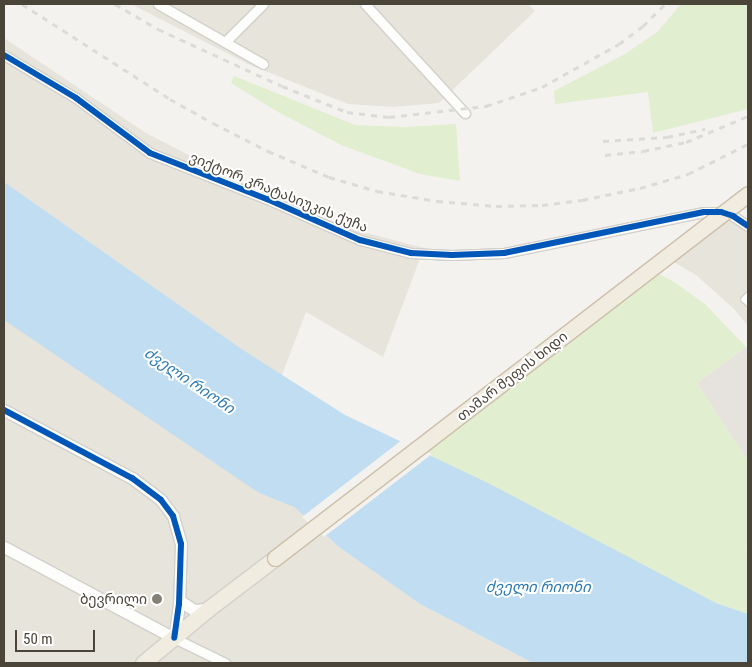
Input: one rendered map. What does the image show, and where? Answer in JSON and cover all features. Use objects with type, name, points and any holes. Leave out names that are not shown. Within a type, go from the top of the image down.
[{"type":"highway","name":"თამარ მეფის ხიდი","points":[[143,663],[208,609],[748,194]]},
{"type":"street","points":[[158,4],[264,64]]},
{"type":"street","points":[[225,42],[263,4]]},
{"type":"street","points":[[365,4],[465,113]]},
{"type":"street","name":"ვიქტორ კრატასიუკის ქუჩა","points":[[4,55],[76,98],[150,153],[268,199],[360,240],[411,253],[452,255],[504,253],[704,212],[721,212],[747,223]]},
{"type":"street","points":[[4,410],[132,478],[160,500],[173,516],[181,544],[179,600],[174,638]]},
{"type":"street","points":[[4,547],[174,638],[225,663]]},
{"type":"street","points":[[179,600],[194,610],[208,609]]},
{"type":"lane","points":[[748,296],[744,299],[748,303]]},
{"type":"shaded area","points":[[131,4],[528,4],[535,11],[439,103],[393,107],[348,104],[250,65]]},
{"type":"shaded area","points":[[4,38],[146,133],[241,182],[348,228],[424,248],[383,357],[306,312],[282,375],[259,493],[294,507],[339,547],[420,604],[533,663],[4,663]]},
{"type":"shaded area","points":[[733,216],[748,226],[748,326],[733,308],[696,275],[673,262]]},
{"type":"shaded area","points":[[746,347],[748,350],[748,461],[697,383]]},
{"type":"green space","points":[[681,4],[748,4],[748,109],[653,133],[648,92],[555,104],[554,91],[625,54],[657,32]]},
{"type":"green space","points":[[234,76],[355,125],[405,127],[456,124],[460,181],[420,174],[341,145],[278,112],[231,83]]},
{"type":"green space","points":[[657,273],[676,283],[706,305],[746,347],[697,383],[748,461],[748,548],[746,551],[748,553],[748,614],[716,603],[419,451]]},
{"type":"water","name":"ძველი რიონი","points":[[4,182],[240,348],[345,415],[488,483],[716,603],[748,614],[748,663],[533,663],[420,604],[339,547],[294,507],[259,493],[4,320]]},
{"type":"pier","points":[[402,440],[432,454],[324,537],[302,517]]},
{"type":"railway","points":[[22,4],[170,99],[213,123],[268,151],[329,177],[377,191],[437,201],[496,206],[542,205],[582,200],[640,188],[688,174],[748,144]]},
{"type":"railway","points":[[115,4],[158,29],[282,86],[347,112],[389,117],[486,106],[542,87],[619,44],[643,26],[665,4]]},
{"type":"railway","points":[[605,155],[643,151],[686,142],[748,116]]},
{"type":"railway","points":[[603,141],[667,137],[705,129]]},
{"type":"cycle path","points":[[4,55],[76,98],[150,153],[267,199],[360,240],[411,253],[452,255],[504,253],[704,212],[721,212],[733,216],[748,226]]},
{"type":"cycle path","points":[[4,410],[132,478],[161,500],[173,516],[181,544],[179,604],[174,638]]},
{"type":"place","name":"ბევრილი","points":[[157,599]]}]
